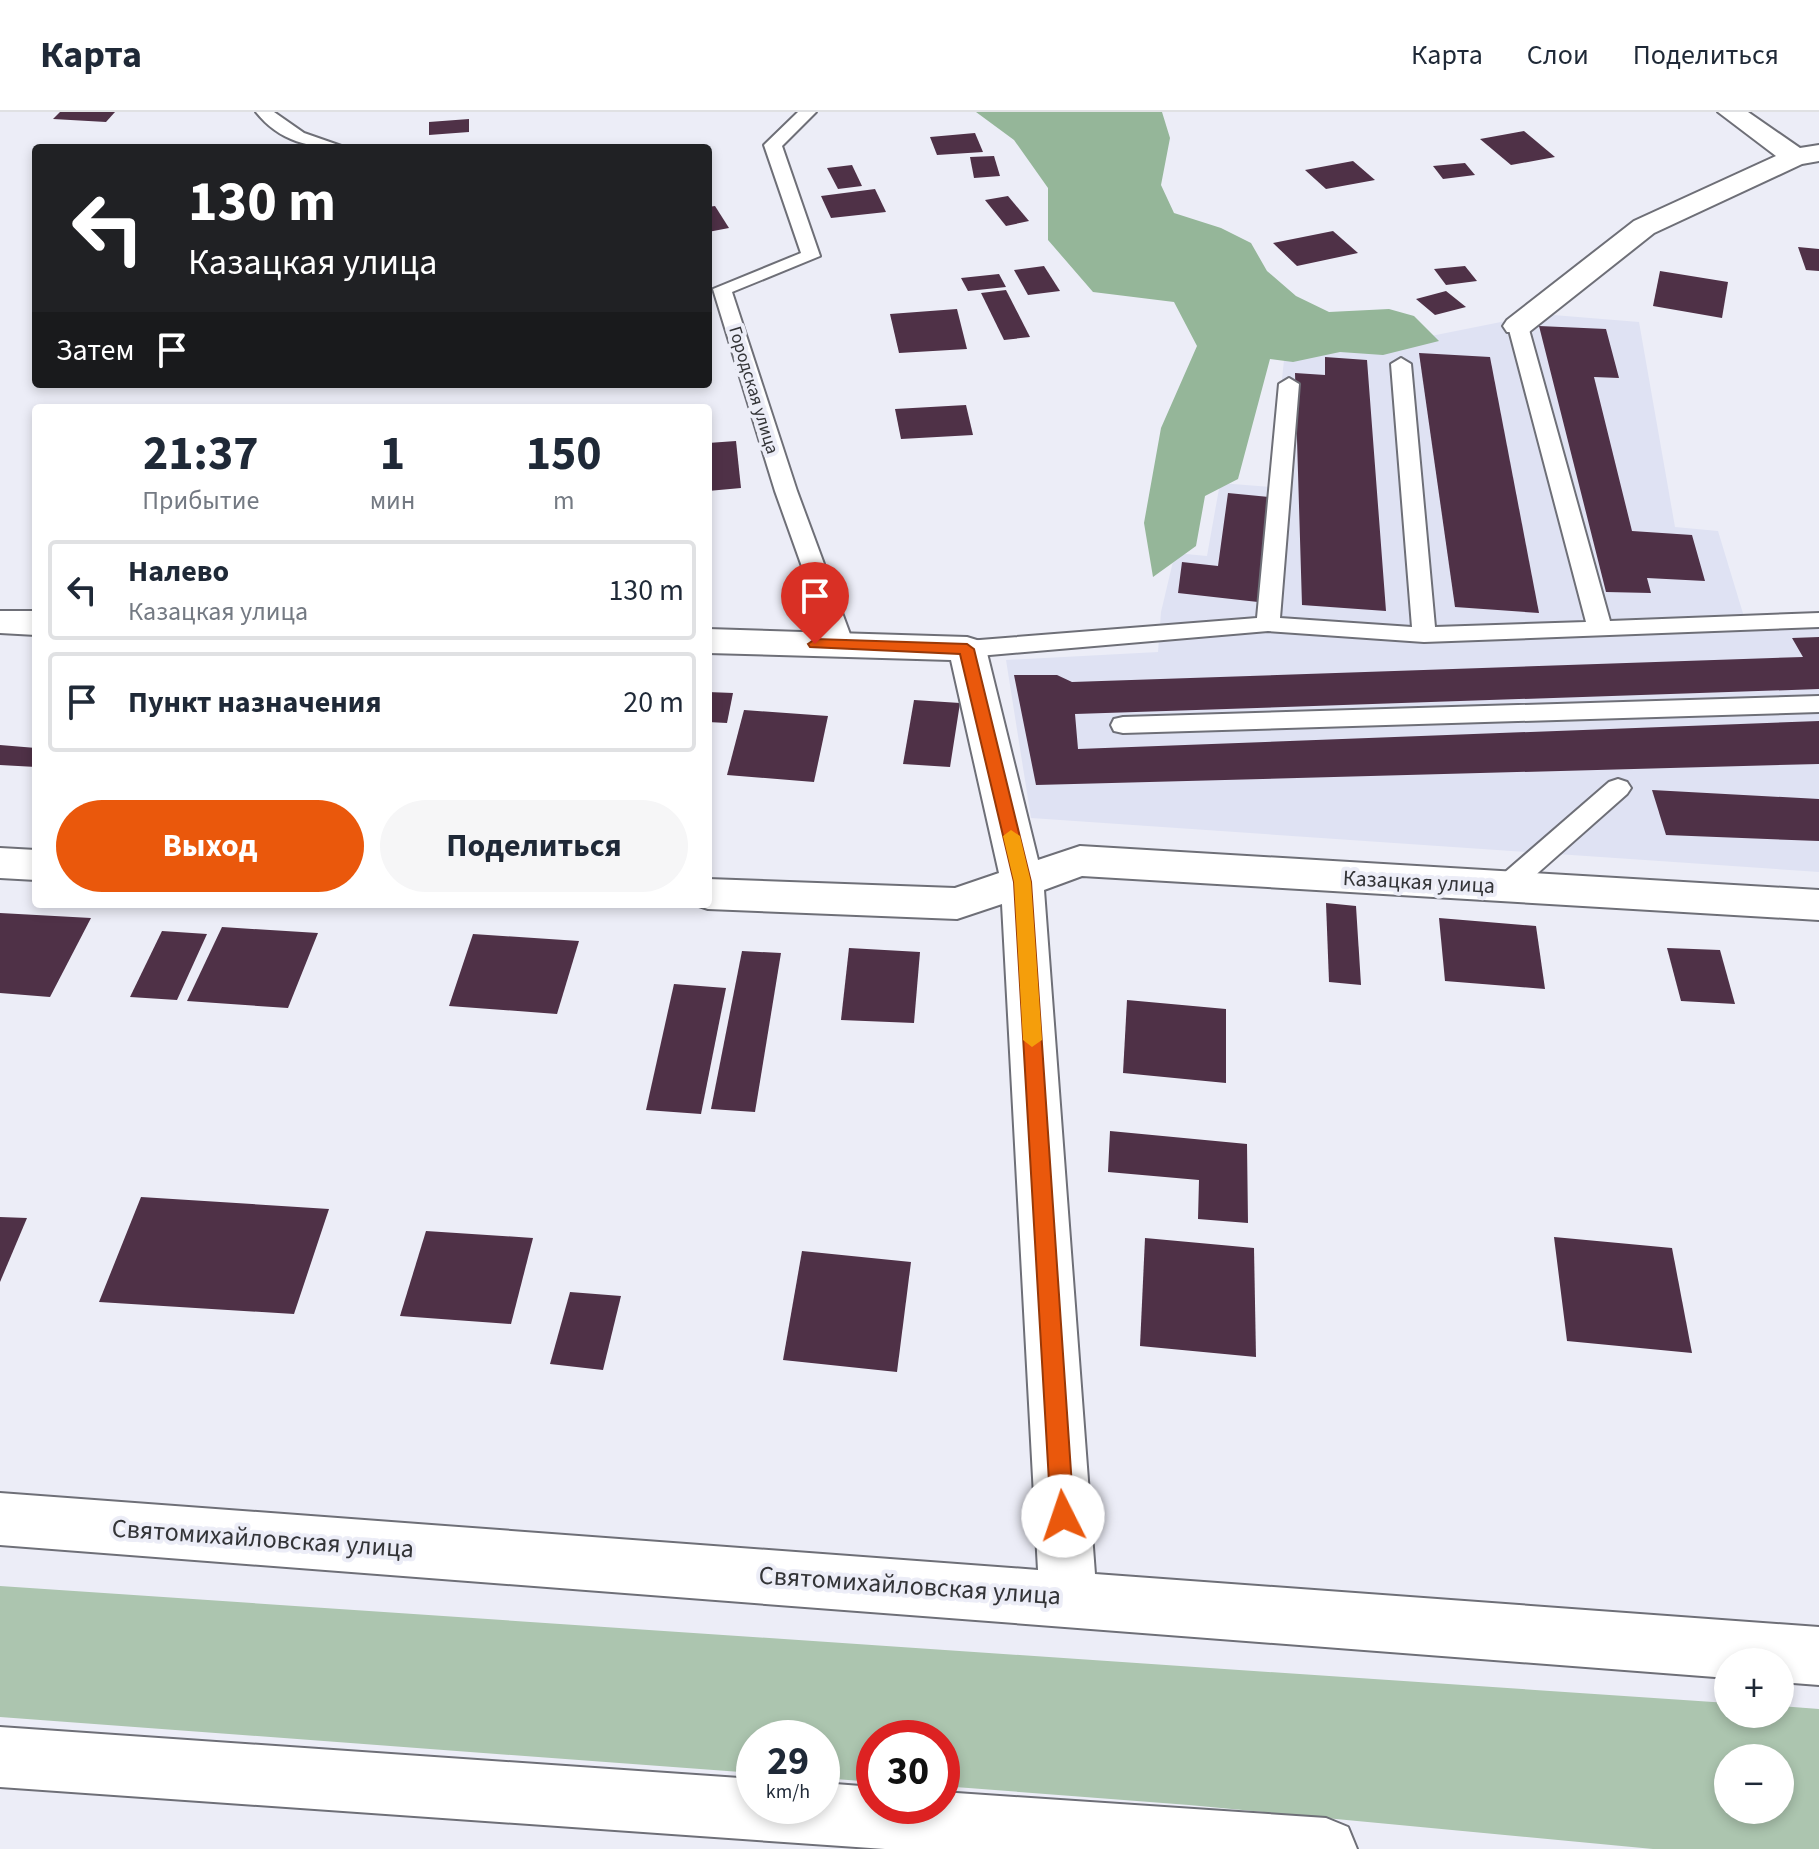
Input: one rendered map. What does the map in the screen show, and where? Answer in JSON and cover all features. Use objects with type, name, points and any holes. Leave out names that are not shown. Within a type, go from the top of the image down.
[{"type":"street","points":[[1731,112],[1807,155]]},
{"type":"street","points":[[1518,326],[1644,227],[1807,155]]},
{"type":"street","points":[[0,622],[32,623]]},
{"type":"street","points":[[712,641],[967,649],[1022,882],[1068,1597]]},
{"type":"street","name":"Казацкая улица","points":[[712,894],[957,904],[1080,861],[1819,905]]},
{"type":"street","points":[[0,863],[32,865]]},
{"type":"street","name":"Святомихайловская улица","points":[[0,1519],[1068,1597],[1819,1656]]},
{"type":"street","points":[[0,1757],[1326,1849]]},
{"type":"lane","points":[[264,112],[286,133],[315,144]]},
{"type":"lane","name":"Городская улица","points":[[808,112],[773,145],[811,256],[722,289],[786,491],[842,645]]},
{"type":"lane","points":[[1518,326],[1600,629]]},
{"type":"lane","points":[[1401,364],[1424,635]]},
{"type":"lane","points":[[1268,624],[1289,384]]},
{"type":"lane","points":[[967,649],[1268,624],[1424,635],[1819,620]]},
{"type":"lane","points":[[1123,725],[1819,704]]},
{"type":"lane","points":[[1505,887],[1618,788]]},
{"type":"shaded area","points":[[1541,314],[1639,322],[1675,527],[1718,531],[1748,630],[1819,627],[1819,872],[1031,818],[1006,660],[1158,652],[1161,612],[1175,553],[1207,556],[1220,483],[1271,487],[1285,350],[1416,339]]},
{"type":"green space","points":[[976,112],[1162,112],[1170,138],[1161,185],[1174,213],[1221,228],[1251,243],[1267,271],[1296,296],[1329,312],[1389,309],[1414,316],[1439,341],[1383,355],[1340,352],[1293,362],[1270,359],[1238,479],[1205,496],[1196,546],[1153,577],[1144,523],[1161,428],[1197,346],[1174,302],[1093,292],[1048,240],[1048,188],[1014,140]]},
{"type":"green space","points":[[0,1586],[1714,1702],[1714,1728],[1794,1728],[1794,1707],[1819,1709],[1819,1849],[1653,1849],[1189,1805],[960,1787],[960,1720],[856,1720],[856,1781],[840,1779],[840,1720],[736,1720],[736,1772],[0,1717]]},
{"type":"building","points":[[60,112],[115,112],[106,122],[53,119]]},
{"type":"building","points":[[469,119],[469,132],[429,135],[429,122]]},
{"type":"building","points":[[1524,131],[1555,157],[1511,165],[1480,139]]},
{"type":"building","points":[[975,133],[983,152],[937,155],[930,137]]},
{"type":"building","points":[[994,156],[1000,176],[974,178],[970,157]]},
{"type":"building","points":[[1353,161],[1375,180],[1326,189],[1305,170]]},
{"type":"building","points":[[1465,163],[1475,175],[1443,179],[1433,166]]},
{"type":"building","points":[[852,165],[862,186],[838,189],[827,168]]},
{"type":"building","points":[[875,189],[886,212],[831,218],[821,196]]},
{"type":"building","points":[[1008,196],[1029,221],[1006,226],[985,200]]},
{"type":"building","points":[[712,206],[715,206],[729,228],[712,231]]},
{"type":"building","points":[[1333,231],[1358,253],[1297,266],[1273,243]]},
{"type":"building","points":[[1798,247],[1819,249],[1819,271],[1806,270]]},
{"type":"building","points":[[1044,266],[1060,291],[1028,295],[1014,270]]},
{"type":"building","points":[[1465,266],[1477,281],[1446,285],[1434,269]]},
{"type":"building","points":[[1660,271],[1728,282],[1722,318],[1653,306]]},
{"type":"building","points":[[999,274],[1006,287],[968,291],[961,278]]},
{"type":"building","points":[[1006,290],[1030,337],[1004,340],[981,293]]},
{"type":"building","points":[[1446,291],[1466,307],[1435,315],[1416,299]]},
{"type":"building","points":[[957,309],[967,349],[899,353],[890,314]]},
{"type":"building","points":[[1539,326],[1606,329],[1619,378],[1594,377],[1632,531],[1692,535],[1705,581],[1647,578],[1651,593],[1606,592]]},
{"type":"building","points":[[1419,353],[1490,357],[1539,613],[1455,607]]},
{"type":"building","points":[[1325,357],[1367,360],[1386,611],[1302,605],[1295,373],[1325,375]]},
{"type":"building","points":[[966,405],[973,435],[901,439],[895,409]]},
{"type":"building","points":[[736,441],[741,488],[712,491],[712,443]]},
{"type":"building","points":[[1228,493],[1269,497],[1258,602],[1178,593],[1182,562],[1218,566]]},
{"type":"building","points":[[1819,637],[1819,689],[1075,714],[1078,749],[1819,721],[1819,764],[1036,785],[1014,675],[1057,675],[1072,682],[1803,657],[1792,638]]},
{"type":"building","points":[[712,692],[733,693],[727,723],[712,722]]},
{"type":"building","points":[[914,700],[960,703],[950,767],[903,764]]},
{"type":"building","points":[[744,710],[828,716],[814,782],[727,775]]},
{"type":"building","points":[[0,745],[32,748],[32,767],[0,765]]},
{"type":"building","points":[[1652,790],[1819,799],[1819,841],[1666,835]]},
{"type":"building","points":[[1326,903],[1356,906],[1361,985],[1329,982]]},
{"type":"building","points":[[0,913],[91,918],[50,997],[0,993]]},
{"type":"building","points":[[1439,918],[1536,926],[1545,989],[1445,981]]},
{"type":"building","points":[[222,927],[318,933],[288,1008],[187,1001]]},
{"type":"building","points":[[162,931],[207,934],[177,1000],[130,997]]},
{"type":"building","points":[[473,934],[579,941],[557,1014],[449,1006]]},
{"type":"building","points":[[849,948],[920,952],[914,1023],[841,1020]]},
{"type":"building","points":[[1667,948],[1720,950],[1735,1004],[1681,1001]]},
{"type":"building","points":[[742,951],[781,953],[755,1112],[711,1109]]},
{"type":"building","points":[[674,984],[726,988],[701,1114],[646,1110]]},
{"type":"building","points":[[1127,1000],[1226,1009],[1226,1083],[1123,1073]]},
{"type":"building","points":[[1110,1131],[1247,1144],[1248,1223],[1198,1219],[1199,1180],[1108,1172]]},
{"type":"building","points":[[141,1197],[329,1209],[294,1314],[99,1302]]},
{"type":"building","points":[[0,1217],[27,1218],[0,1282]]},
{"type":"building","points":[[426,1231],[533,1238],[511,1324],[400,1316]]},
{"type":"building","points":[[1554,1237],[1672,1248],[1692,1353],[1567,1341]]},
{"type":"building","points":[[1145,1238],[1254,1248],[1256,1357],[1140,1346]]},
{"type":"building","points":[[802,1251],[911,1262],[897,1372],[783,1360]]},
{"type":"building","points":[[570,1292],[621,1296],[603,1370],[550,1364]]},
{"type":"slow traffic","points":[[1011,836],[1022,882],[1032,1040]]},
{"type":"route","points":[[815,644],[967,649],[1022,882],[1063,1516]]}]
